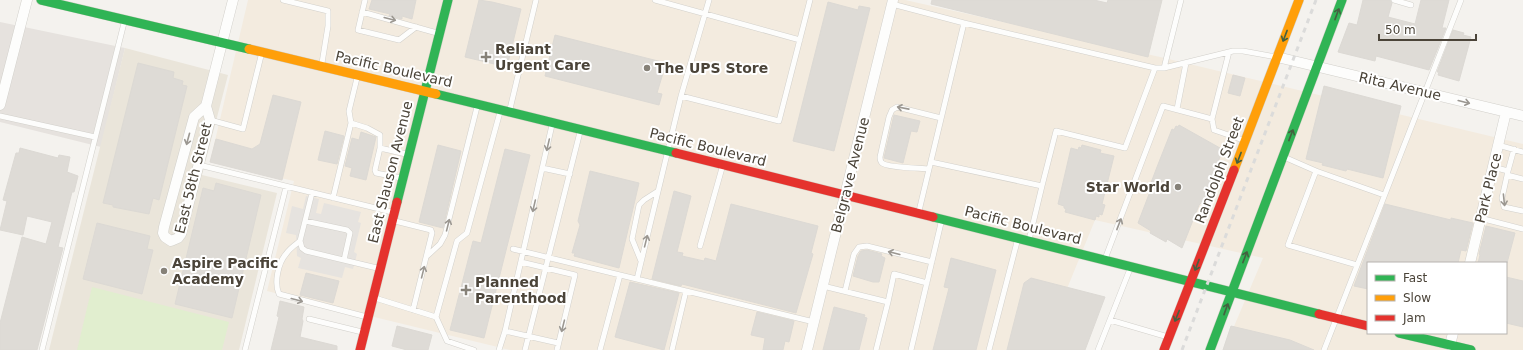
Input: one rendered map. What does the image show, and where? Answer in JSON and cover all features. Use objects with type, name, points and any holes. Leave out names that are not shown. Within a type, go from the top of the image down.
[{"type":"main road","name":"Pacific Boulevard","points":[[41,0],[505,110],[1367,326]]},
{"type":"main road","name":"East Slauson Avenue","points":[[360,350],[448,0]]},
{"type":"main road","name":"Randolph Street","points":[[1164,350],[1299,0]]},
{"type":"main road","points":[[1210,350],[1342,0]]},
{"type":"main road","points":[[1403,334],[1471,350]]},
{"type":"street","points":[[0,105],[27,0]]},
{"type":"street","name":"East 58th Street","points":[[206,106],[194,117],[164,227],[163,233],[168,240],[175,240],[181,234],[210,120],[206,106],[233,0]]},
{"type":"street","name":"Belgrave Avenue","points":[[807,350],[893,2]]},
{"type":"street","name":"Rita Avenue","points":[[1277,58],[1523,116]]},
{"type":"street","name":"Park Place","points":[[1470,262],[1506,112]]},
{"type":"street","points":[[1450,345],[1453,334]]},
{"type":"lane","points":[[284,0],[328,11],[328,26],[321,66]]},
{"type":"lane","points":[[365,0],[358,30],[398,40],[416,28]]},
{"type":"lane","points":[[474,350],[447,342],[436,317],[457,241],[467,233],[505,110],[536,0]]},
{"type":"lane","points":[[655,0],[800,40]]},
{"type":"lane","points":[[637,279],[681,96],[709,0]]},
{"type":"lane","points":[[681,96],[779,121],[810,0]]},
{"type":"lane","points":[[1164,68],[1181,0]]},
{"type":"lane","points":[[1394,0],[1411,5]]},
{"type":"lane","points":[[1324,350],[1461,0]]},
{"type":"lane","points":[[893,2],[964,23],[1154,68],[1164,68],[1229,52],[1243,51],[1277,58]]},
{"type":"lane","points":[[362,12],[408,24],[416,28],[439,33]]},
{"type":"lane","points":[[42,350],[125,20]]},
{"type":"lane","points":[[918,214],[964,23]]},
{"type":"lane","points":[[210,120],[243,128],[262,52]]},
{"type":"lane","points":[[1229,52],[1212,118],[1214,130],[1245,140]]},
{"type":"lane","points":[[1177,109],[1186,63]]},
{"type":"lane","points":[[1029,241],[1056,131],[1125,148],[1154,68]]},
{"type":"lane","points":[[333,198],[351,123],[349,111],[358,74]]},
{"type":"lane","points":[[427,256],[440,244],[445,235],[478,104]]},
{"type":"lane","points":[[1105,260],[1163,106],[1212,118]]},
{"type":"lane","points":[[929,169],[896,167],[883,164],[880,161],[889,117],[892,110],[897,107],[941,118]]},
{"type":"lane","points":[[0,116],[96,137]]},
{"type":"lane","points":[[499,350],[505,331],[553,122]]},
{"type":"lane","points":[[351,123],[367,128],[380,135],[380,148],[374,170],[376,173],[402,179]]},
{"type":"lane","points":[[525,350],[581,130]]},
{"type":"lane","points":[[1498,145],[1523,152]]},
{"type":"lane","points":[[380,148],[409,155]]},
{"type":"lane","points":[[1514,149],[1502,198],[1504,207],[1523,211]]},
{"type":"lane","points":[[1283,156],[1316,171],[1384,195]]},
{"type":"lane","points":[[930,162],[1042,186]]},
{"type":"lane","points":[[199,165],[333,198],[431,230],[432,233],[427,256],[413,310]]},
{"type":"lane","points":[[700,246],[722,165]]},
{"type":"lane","points":[[1493,167],[1523,179]]},
{"type":"lane","points":[[542,168],[570,174]]},
{"type":"lane","points":[[1316,171],[1288,245],[1357,265]]},
{"type":"lane","points":[[245,350],[286,187]]},
{"type":"lane","points":[[641,261],[632,240],[636,220],[641,202],[658,190]]},
{"type":"lane","points":[[312,193],[300,241],[302,248],[306,251],[380,269]]},
{"type":"lane","points":[[1480,218],[1523,229]]},
{"type":"lane","points":[[911,350],[942,220]]},
{"type":"lane","points":[[305,221],[347,230],[350,233],[344,260]]},
{"type":"lane","points":[[989,350],[1018,239]]},
{"type":"lane","points":[[300,241],[291,248],[283,259],[276,288],[279,294],[368,317]]},
{"type":"lane","points":[[845,292],[854,254],[859,247],[867,246],[932,262]]},
{"type":"lane","points":[[513,249],[814,322]]},
{"type":"lane","points":[[521,262],[575,275],[557,350]]},
{"type":"lane","points":[[1098,350],[1131,267]]},
{"type":"lane","points":[[876,350],[894,274],[927,283]]},
{"type":"lane","points":[[600,350],[620,275]]},
{"type":"lane","points":[[823,286],[888,302]]},
{"type":"lane","points":[[672,350],[686,291]]},
{"type":"lane","points":[[373,297],[436,317]]},
{"type":"lane","points":[[309,319],[364,332]]},
{"type":"lane","points":[[1110,320],[1169,337]]},
{"type":"lane","points":[[505,331],[558,343]]},
{"type":"shaded area","points":[[248,0],[905,0],[1160,57],[1523,144],[1523,350],[1224,350],[1263,258],[1095,220],[1042,350],[510,350],[267,291],[294,181],[210,162]]},
{"type":"shaded area","points":[[0,22],[125,48],[101,147],[0,122]]},
{"type":"shaded area","name":"Aspire Pacific Academy","points":[[125,48],[228,75],[202,175],[277,193],[239,350],[49,350]]},
{"type":"shaded area","points":[[306,196],[319,199],[316,213],[321,214],[324,203],[361,212],[358,222],[361,223],[354,252],[357,254],[353,269],[345,267],[342,278],[298,268],[301,258],[297,256],[296,235],[286,233],[292,206],[303,209]]},
{"type":"green space","points":[[92,287],[229,322],[222,350],[77,350]]},
{"type":"building","points":[[372,0],[416,0],[412,19],[402,16],[402,19],[389,16],[390,14],[369,9]]},
{"type":"building","points":[[479,0],[521,9],[507,67],[465,57]]},
{"type":"building","points":[[932,0],[1094,0],[1107,3],[1108,0],[1162,0],[1148,57],[931,4]]},
{"type":"building","points":[[1363,0],[1390,0],[1392,3],[1388,17],[1415,24],[1421,0],[1449,0],[1442,28],[1446,28],[1429,70],[1376,56],[1375,61],[1338,52],[1349,23],[1357,25]]},
{"type":"building","points":[[828,2],[858,10],[859,6],[870,8],[834,151],[793,141]]},
{"type":"building","points":[[1453,30],[1471,37],[1459,81],[1438,75],[1439,72],[1437,72]]},
{"type":"building","points":[[555,35],[666,63],[657,93],[662,94],[659,105],[545,76]]},
{"type":"building","points":[[138,63],[174,72],[173,78],[183,81],[182,85],[187,86],[159,200],[153,198],[149,214],[113,207],[113,205],[103,203]]},
{"type":"building","points":[[1233,75],[1245,78],[1240,96],[1228,93]]},
{"type":"building","points":[[1324,86],[1401,106],[1383,178],[1347,169],[1346,171],[1306,159]]},
{"type":"building","points":[[273,95],[301,102],[282,180],[210,162],[216,139],[252,149],[260,144]]},
{"type":"building","points":[[894,115],[920,121],[917,132],[911,131],[903,163],[884,158]]},
{"type":"building","name":"Star World","points":[[1179,125],[1220,148],[1219,154],[1221,154],[1203,203],[1199,205],[1182,248],[1167,239],[1166,242],[1150,233],[1151,231],[1138,223],[1151,189],[1149,188],[1172,129],[1174,130],[1176,126],[1178,127]]},
{"type":"building","points":[[325,131],[344,136],[337,164],[318,160]]},
{"type":"building","points":[[361,132],[376,137],[366,180],[350,176],[352,168],[345,166],[352,138],[359,140]]},
{"type":"building","points":[[438,145],[461,151],[443,228],[419,222]]},
{"type":"building","points":[[1082,145],[1101,150],[1100,153],[1114,156],[1102,204],[1105,205],[1102,215],[1099,214],[1099,217],[1096,216],[1095,220],[1065,212],[1066,209],[1064,206],[1058,204],[1071,148],[1078,150]]},
{"type":"building","points":[[20,148],[58,158],[59,155],[70,157],[67,172],[78,176],[74,192],[72,192],[58,247],[63,248],[37,350],[0,350],[0,323],[22,237],[46,244],[52,222],[27,216],[23,235],[0,230],[7,201],[3,200],[16,153],[19,153]]},
{"type":"building","points":[[505,149],[530,155],[484,338],[450,330],[473,241],[481,243]]},
{"type":"building","points":[[590,171],[639,183],[619,268],[574,256],[575,253],[572,253],[580,225],[578,221]]},
{"type":"building","points":[[216,183],[261,195],[232,318],[175,304],[203,188],[214,191]]},
{"type":"building","points":[[674,191],[691,196],[677,252],[683,253],[682,256],[704,261],[705,258],[716,261],[731,204],[818,226],[811,253],[813,254],[796,313],[682,284],[681,286],[652,279]]},
{"type":"building","points":[[1385,204],[1451,220],[1451,218],[1473,223],[1466,251],[1461,250],[1458,262],[1367,262],[1367,289],[1354,286]]},
{"type":"building","points":[[97,223],[150,236],[147,249],[153,250],[142,294],[83,279]]},
{"type":"building","points":[[1486,226],[1515,233],[1507,263],[1478,262]]},
{"type":"building","points":[[867,250],[882,254],[881,256],[885,258],[879,282],[873,282],[853,276],[858,256],[861,251]]},
{"type":"building","points":[[951,258],[996,270],[976,350],[933,350],[949,288],[944,287]]},
{"type":"building","points":[[306,273],[339,281],[333,303],[300,295]]},
{"type":"building","points":[[1507,277],[1523,281],[1523,327],[1507,323]]},
{"type":"building","points":[[1031,278],[1105,297],[1085,350],[1007,350],[1024,283]]},
{"type":"building","points":[[630,282],[679,293],[664,350],[615,337]]},
{"type":"building","points":[[280,301],[304,307],[300,337],[337,346],[337,350],[271,350],[279,317],[277,316]]},
{"type":"building","points":[[834,307],[865,315],[864,317],[867,318],[859,350],[823,350]]},
{"type":"building","points":[[757,312],[794,321],[789,342],[785,341],[783,350],[763,350],[765,338],[751,335]]},
{"type":"building","points":[[397,326],[432,335],[428,350],[407,350],[392,346]]},
{"type":"building","points":[[1231,326],[1290,340],[1314,350],[1223,350]]},
{"type":"railway","points":[[1182,350],[1316,0]]},
{"type":"traffic: fast","points":[[41,0],[249,49]]},
{"type":"traffic: fast","points":[[397,202],[448,0]]},
{"type":"traffic: fast","points":[[1210,350],[1342,0]]},
{"type":"traffic: fast","points":[[436,94],[676,153]]},
{"type":"traffic: fast","points":[[933,217],[1319,314]]},
{"type":"traffic: fast","points":[[1403,334],[1471,350]]},
{"type":"traffic: slow","points":[[1234,170],[1299,0]]},
{"type":"traffic: slow","points":[[249,49],[436,94]]},
{"type":"traffic: jam","points":[[676,153],[933,217]]},
{"type":"traffic: jam","points":[[1164,350],[1234,170]]},
{"type":"traffic: jam","points":[[360,350],[397,202]]},
{"type":"traffic: jam","points":[[1319,314],[1367,326]]},
{"type":"place","name":"Reliant Urgent Care","points":[[486,57]]},
{"type":"place","name":"The UPS Store","points":[[647,68]]},
{"type":"place","name":"Star World","points":[[1178,187]]},
{"type":"place","name":"Aspire Pacific Academy","points":[[164,271]]},
{"type":"place","name":"Planned Parenthood","points":[[466,290]]}]
